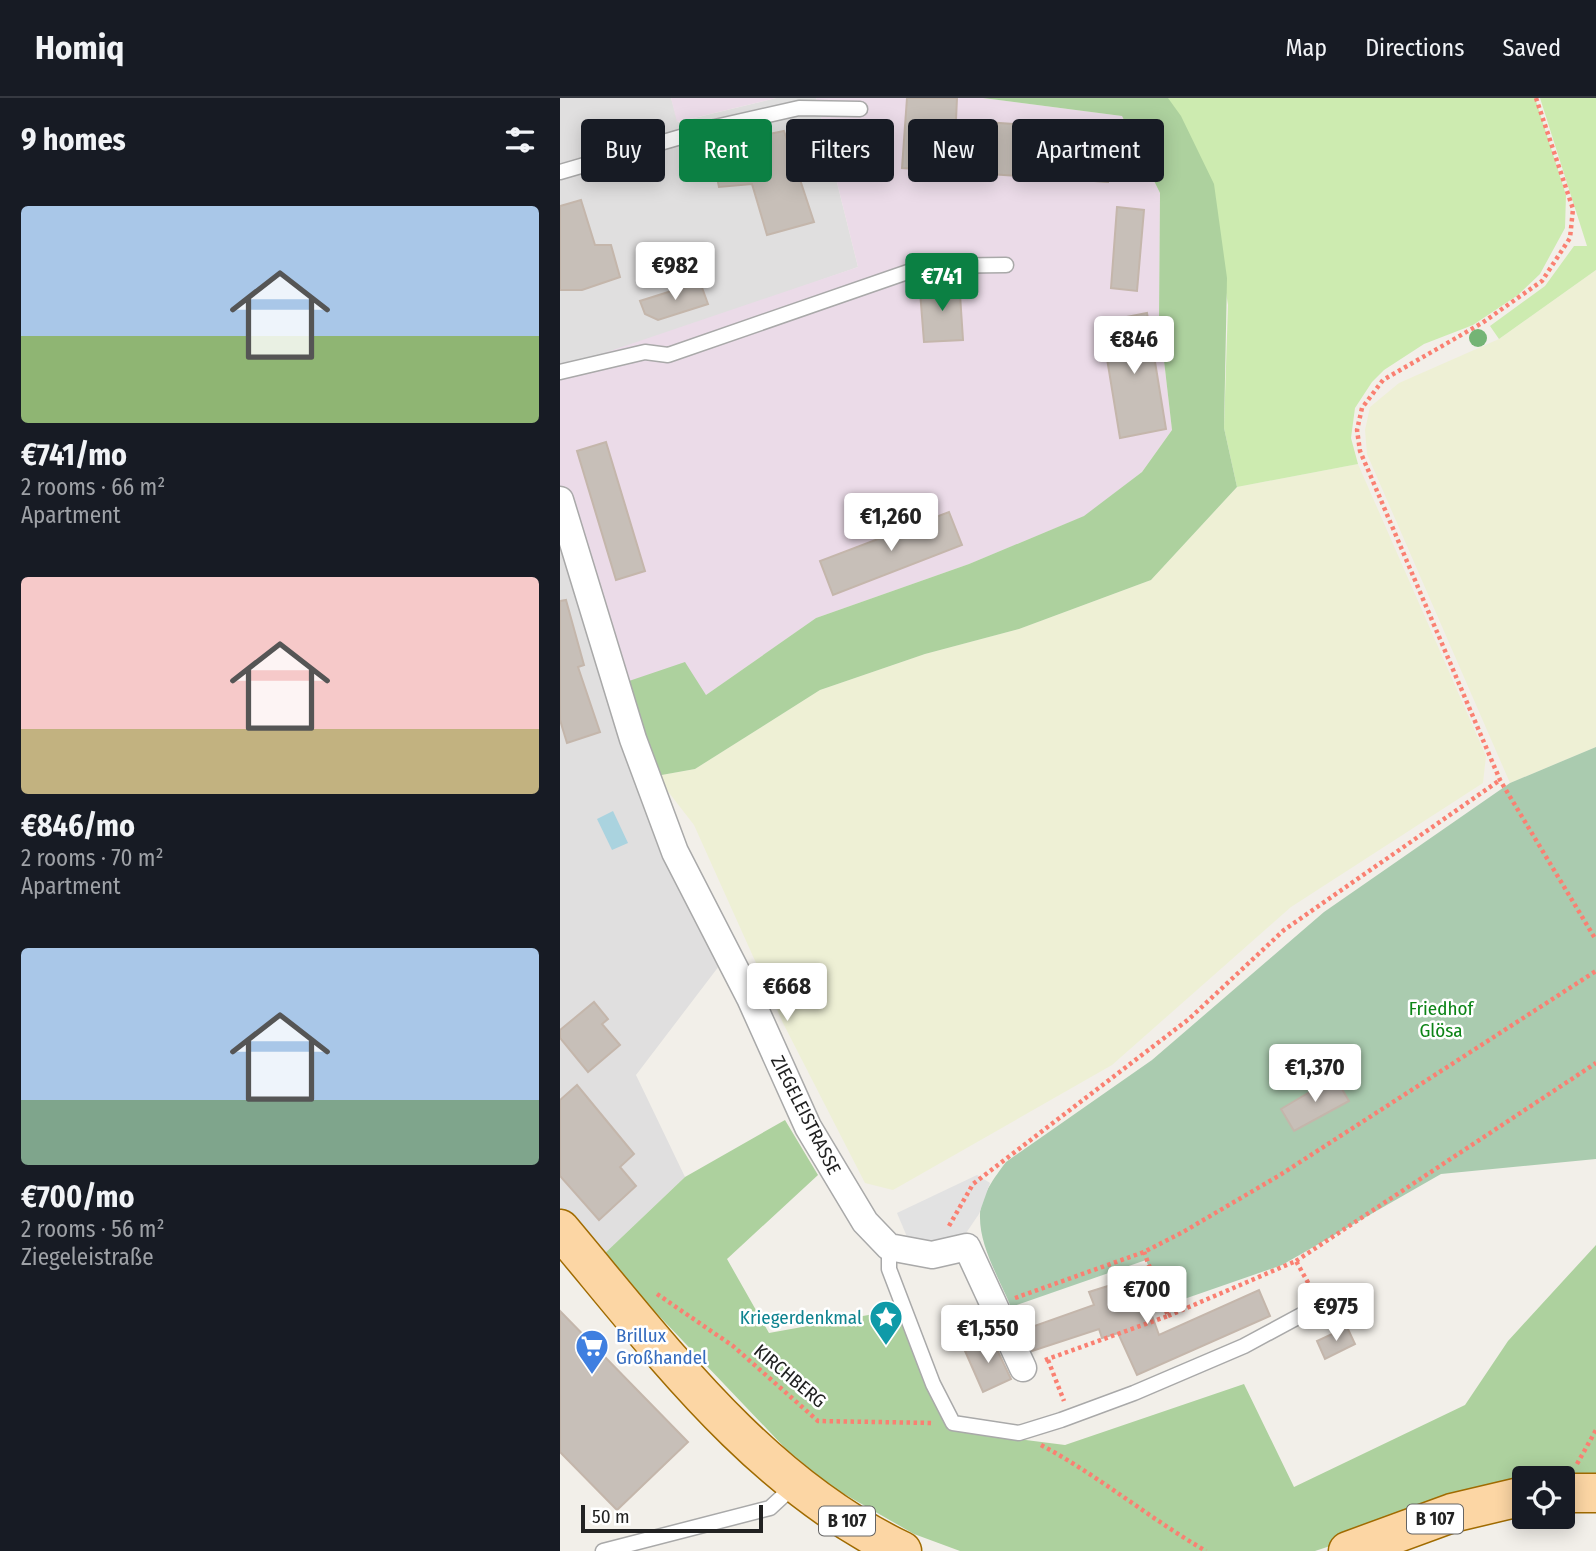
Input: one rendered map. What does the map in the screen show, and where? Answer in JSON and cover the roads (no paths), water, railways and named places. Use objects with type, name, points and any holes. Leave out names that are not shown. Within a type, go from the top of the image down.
[{"type":"main road","name":"B 107","points":[[560,1229],[711,1406],[751,1447],[860,1531],[902,1551]]},
{"type":"main road","points":[[1575,1493],[1596,1493]]},
{"type":"main road","name":"B 107","points":[[1348,1551],[1452,1513],[1512,1499]]},
{"type":"street","name":"ZIEGELEISTRASSE","points":[[560,500],[633,739],[675,852],[750,998],[808,1127],[864,1222],[889,1247]]},
{"type":"street","points":[[889,1247],[932,1255],[967,1247],[994,1306],[1036,1364]]},
{"type":"lane","points":[[560,172],[715,127],[799,108],[860,109]]},
{"type":"lane","points":[[560,372],[645,352],[668,355],[925,266],[1006,265]]},
{"type":"lane","points":[[889,1247],[889,1269],[933,1384],[953,1423],[1019,1433],[1134,1393],[1244,1346],[1320,1305]]},
{"type":"lane","points":[[603,1551],[770,1508],[796,1484]]},
{"type":"water","points":[[613,811],[628,843],[612,850],[597,819]]},
{"type":"place","name":"Kriegerdenkmal","points":[[886,1347]]},
{"type":"place","name":"Brillux Großhandel","points":[[592,1376]]},
{"type":"park label","name":"Friedhof Glösa","points":[[1441,1019]]}]
